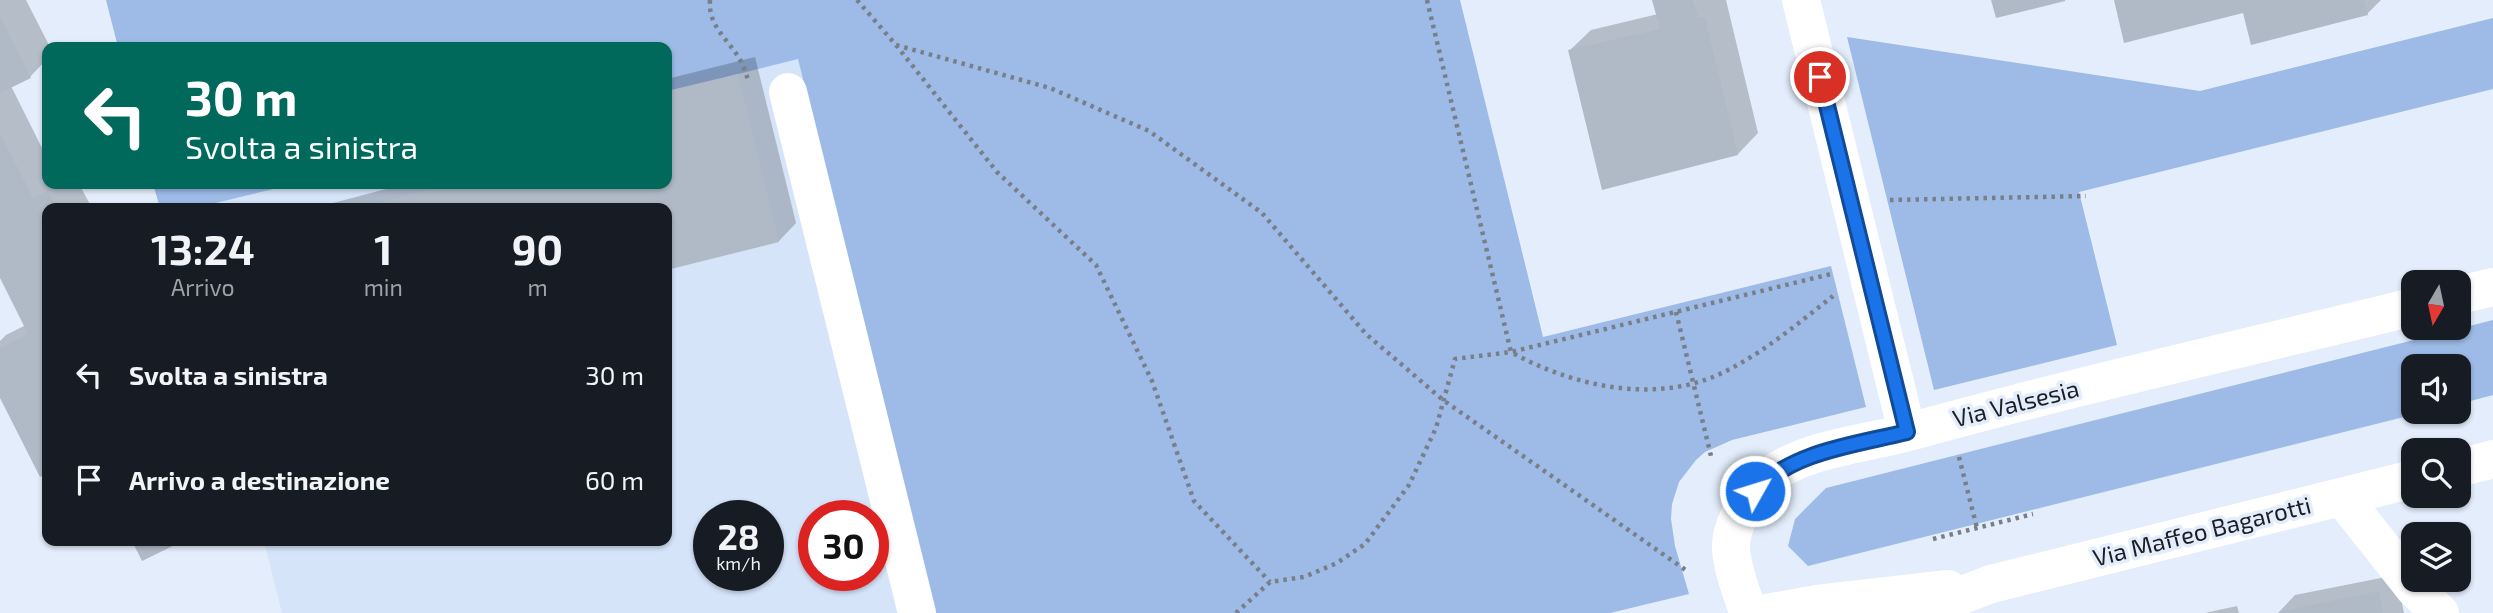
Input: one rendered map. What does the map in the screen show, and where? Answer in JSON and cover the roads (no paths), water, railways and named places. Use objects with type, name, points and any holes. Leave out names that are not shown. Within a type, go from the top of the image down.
[{"type":"street","points":[[1801,0],[1907,432]]},
{"type":"street","points":[[788,92],[917,613]]},
{"type":"street","points":[[2471,292],[2493,287]]},
{"type":"street","name":"Via Valsesia","points":[[1748,613],[1731,545],[1738,520],[1755,491],[1767,479],[1803,459],[2401,310]]},
{"type":"street","points":[[2471,465],[2493,459]]},
{"type":"street","name":"Via Maffeo Bagarotti","points":[[1915,613],[1991,584],[2401,482]]},
{"type":"street","points":[[2342,497],[2397,568],[2440,613]]},
{"type":"street","name":"Via Maffeo Bagarotti","points":[[1767,613],[1817,604],[1991,584]]}]
